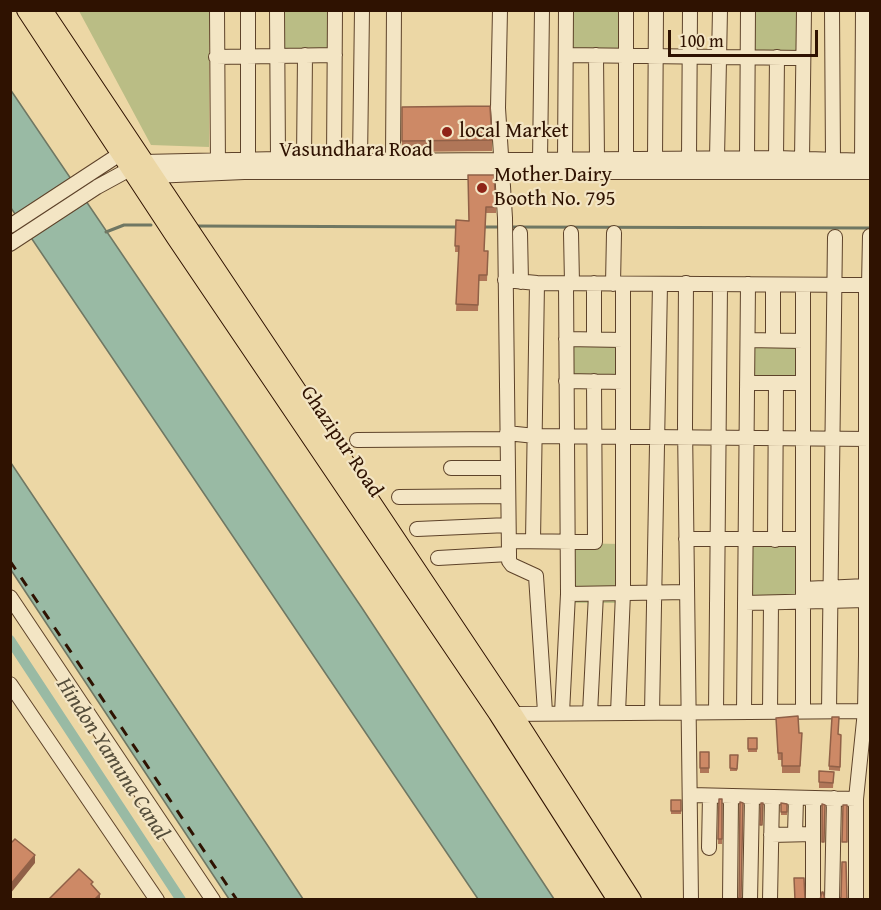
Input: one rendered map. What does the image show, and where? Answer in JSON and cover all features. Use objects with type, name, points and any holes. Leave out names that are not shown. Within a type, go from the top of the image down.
[{"type":"main road","name":"Ghazipur Road","points":[[26,10],[136,165],[632,900]]},
{"type":"main road","name":"Ghazipur Road","points":[[42,10],[136,165]]},
{"type":"main road","name":"Ghazipur Road","points":[[505,714],[617,900]]},
{"type":"street","points":[[216,10],[218,167]]},
{"type":"street","points":[[248,10],[248,159]]},
{"type":"street","points":[[277,10],[278,159]]},
{"type":"street","points":[[334,160],[335,10]]},
{"type":"street","points":[[360,161],[362,10]]},
{"type":"street","points":[[393,159],[398,109],[394,10]]},
{"type":"street","points":[[500,10],[492,108],[501,166],[505,224],[509,561],[536,576],[545,712]]},
{"type":"street","points":[[540,160],[542,10]]},
{"type":"street","points":[[565,160],[566,10]]},
{"type":"street","points":[[626,10],[626,160]]},
{"type":"street","points":[[656,10],[656,159]]},
{"type":"street","points":[[689,158],[690,10]]},
{"type":"street","points":[[717,158],[720,10]]},
{"type":"street","points":[[747,159],[748,10]]},
{"type":"street","points":[[802,159],[804,10]]},
{"type":"street","points":[[832,10],[833,159]]},
{"type":"street","points":[[863,10],[868,165]]},
{"type":"street","points":[[304,55],[304,160]]},
{"type":"street","points":[[216,57],[335,55]]},
{"type":"street","points":[[566,55],[803,58]]},
{"type":"street","points":[[596,55],[597,160]]},
{"type":"street","points":[[776,158],[777,57]]},
{"type":"street","name":"Vasundhara Road","points":[[218,167],[248,159],[360,161],[393,159],[501,166],[540,160],[776,158],[833,159],[868,165]]},
{"type":"street","name":"Vasundhara Road","points":[[136,165],[218,167],[868,165]]},
{"type":"street","points":[[10,226],[93,181],[136,165]]},
{"type":"street","points":[[10,244],[93,181]]},
{"type":"street","points":[[520,233],[521,282]]},
{"type":"street","points":[[562,713],[568,594],[566,339],[572,233]]},
{"type":"street","points":[[614,233],[623,340],[623,593],[618,713]]},
{"type":"street","points":[[856,900],[856,799],[868,711],[866,593],[870,236]]},
{"type":"street","points":[[829,711],[835,237]]},
{"type":"street","points":[[505,280],[594,284],[868,285]]},
{"type":"street","points":[[533,542],[537,283]]},
{"type":"street","points":[[686,283],[685,438],[691,900]]},
{"type":"street","points":[[594,284],[594,339]]},
{"type":"street","points":[[652,713],[660,284]]},
{"type":"street","points":[[744,712],[748,284]]},
{"type":"street","points":[[716,712],[720,285]]},
{"type":"street","points":[[773,285],[773,340]]},
{"type":"street","points":[[803,285],[803,711]]},
{"type":"street","points":[[566,339],[623,340]]},
{"type":"street","points":[[747,340],[803,341]]},
{"type":"street","points":[[566,381],[623,382]]},
{"type":"street","points":[[438,558],[533,542],[595,542],[594,381]]},
{"type":"street","points":[[747,383],[803,383]]},
{"type":"street","points":[[775,540],[776,383]]},
{"type":"street","points":[[357,440],[507,436],[868,439]]},
{"type":"street","points":[[451,468],[508,468]]},
{"type":"street","points":[[399,497],[508,496]]},
{"type":"street","points":[[417,529],[508,525]]},
{"type":"street","points":[[686,539],[803,540]]},
{"type":"street","points":[[568,594],[687,592]]},
{"type":"street","points":[[745,603],[771,603],[803,596],[866,593]]},
{"type":"street","points":[[590,713],[596,594]]},
{"type":"street","points":[[10,597],[213,900]]},
{"type":"street","points":[[770,712],[771,603]]},
{"type":"street","points":[[10,684],[157,900]]},
{"type":"street","points":[[505,714],[868,711]]},
{"type":"street","points":[[691,795],[856,799]]},
{"type":"street","points":[[709,848],[710,796]]},
{"type":"street","points":[[730,900],[731,797]]},
{"type":"street","points":[[750,900],[752,797]]},
{"type":"street","points":[[770,900],[772,797]]},
{"type":"street","points":[[795,834],[796,798]]},
{"type":"street","points":[[813,798],[813,900]]},
{"type":"street","points":[[832,900],[834,798]]},
{"type":"street","points":[[771,835],[813,834]]},
{"type":"street","points":[[691,848],[731,849]]},
{"type":"green space","points":[[79,11],[209,11],[209,147],[151,145]]},
{"type":"green space","points":[[279,11],[332,11],[331,54],[279,54]]},
{"type":"green space","points":[[571,11],[624,11],[623,54],[571,54]]},
{"type":"green space","points":[[748,11],[801,11],[800,55],[748,55]]},
{"type":"green space","points":[[572,344],[620,344],[619,379],[572,378]]},
{"type":"green space","points":[[749,345],[797,345],[797,379],[749,379]]},
{"type":"green space","points":[[746,542],[798,542],[798,601],[745,602]]},
{"type":"green space","points":[[568,543],[621,544],[620,603],[568,603]]},
{"type":"shaded area","points":[[10,89],[362,608],[554,899],[478,899],[11,208]]},
{"type":"shaded area","points":[[11,463],[303,899],[229,899],[11,570]]},
{"type":"building","name":"local Market","points":[[490,106],[492,140],[402,141],[402,107]]},
{"type":"building","points":[[468,175],[494,175],[496,207],[486,207],[484,251],[488,251],[487,275],[479,275],[478,305],[456,304],[459,246],[455,246],[456,220],[469,221]]},
{"type":"building","points":[[798,716],[799,733],[802,733],[800,766],[782,766],[782,753],[778,753],[776,718]]},
{"type":"building","points":[[832,717],[839,717],[840,767],[829,766]]},
{"type":"building","points":[[748,738],[757,738],[757,749],[748,749]]},
{"type":"building","points":[[700,752],[709,752],[709,768],[700,768]]},
{"type":"building","points":[[730,755],[738,755],[737,769],[730,768]]},
{"type":"building","points":[[819,771],[834,772],[833,783],[819,782]]},
{"type":"building","points":[[719,799],[722,799],[722,839],[718,839]]},
{"type":"building","points":[[671,800],[681,800],[681,811],[671,811]]},
{"type":"building","points":[[740,802],[743,803],[742,900],[738,900],[739,897]]},
{"type":"building","points":[[761,803],[763,803],[762,825],[760,825]]},
{"type":"building","points":[[781,803],[787,804],[787,812],[781,812]]},
{"type":"building","points":[[822,804],[825,805],[824,842],[822,842]]},
{"type":"building","points":[[843,805],[847,805],[847,842],[842,842]]},
{"type":"building","points":[[15,839],[35,855],[10,885],[10,844]]},
{"type":"building","points":[[842,862],[846,862],[847,900],[840,900]]},
{"type":"building","points":[[79,869],[93,882],[91,884],[100,894],[94,900],[48,900]]},
{"type":"building","points":[[794,878],[804,878],[805,900],[795,900]]},
{"type":"building","points":[[823,892],[825,900],[820,900]]},
{"type":"waterway","points":[[106,232],[124,225],[151,225]]},
{"type":"waterway","points":[[194,226],[458,227]]},
{"type":"waterway","points":[[482,227],[500,227]]},
{"type":"waterway","points":[[509,227],[870,228]]},
{"type":"waterway","name":"Hindon Yamuna Canal","points":[[10,640],[181,900]]},
{"type":"railway","points":[[10,561],[237,900]]},
{"type":"place","name":"local Market","points":[[447,132]]},
{"type":"place","name":"Mother Dairy Booth No. 795","points":[[482,188]]}]
